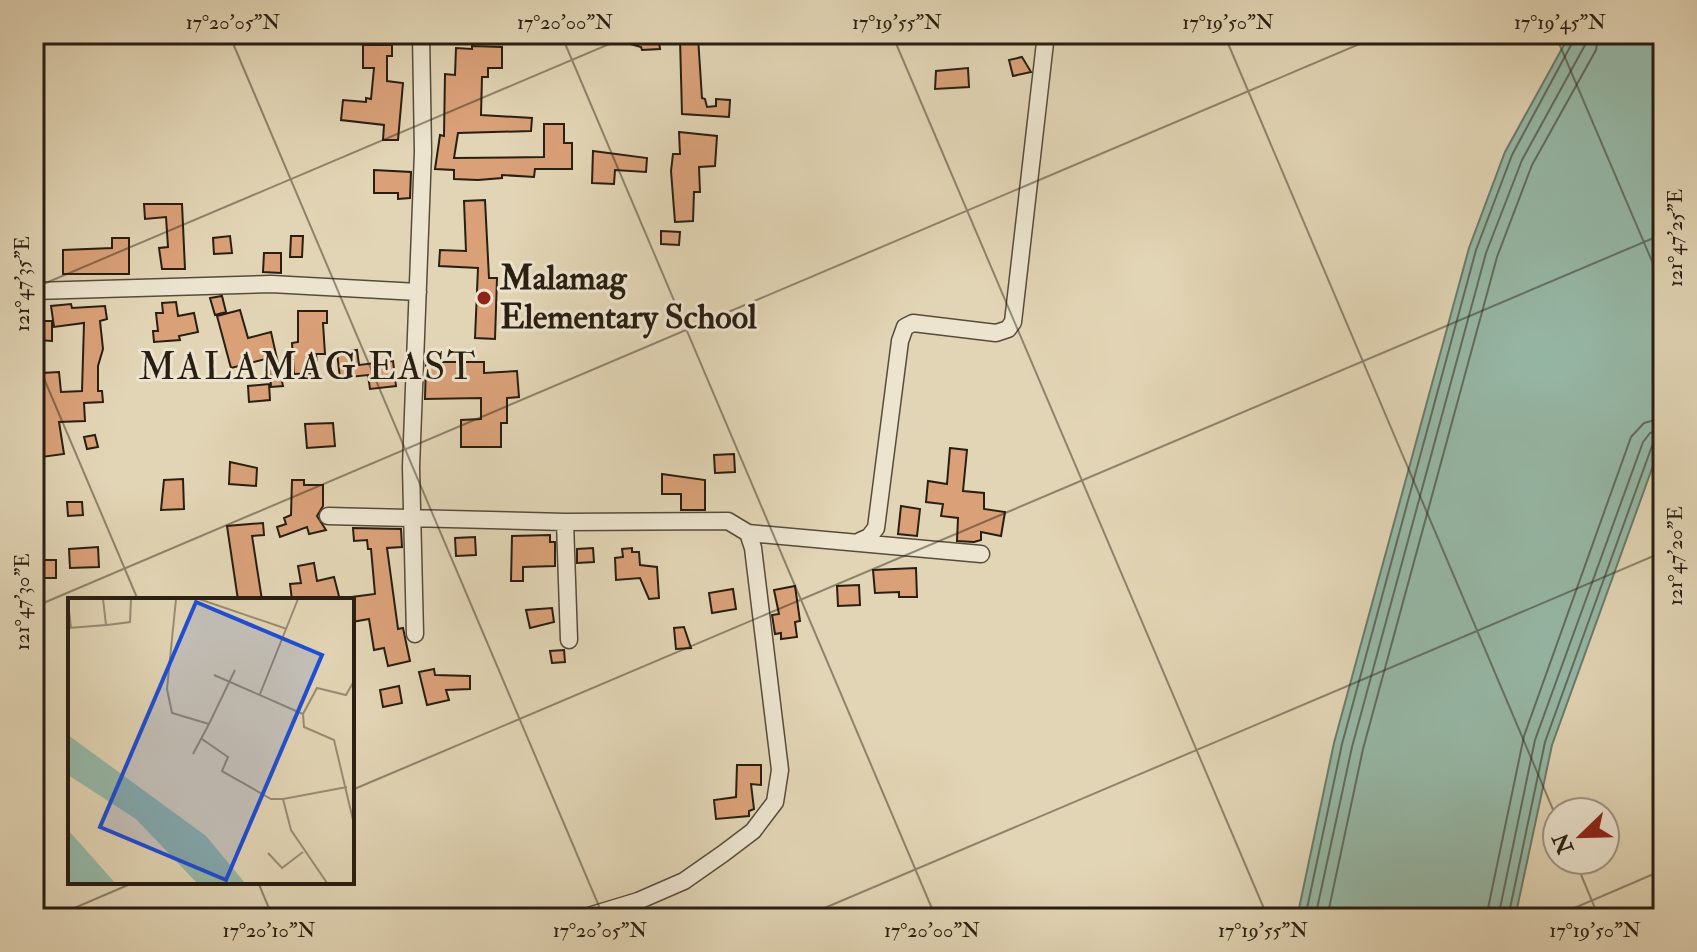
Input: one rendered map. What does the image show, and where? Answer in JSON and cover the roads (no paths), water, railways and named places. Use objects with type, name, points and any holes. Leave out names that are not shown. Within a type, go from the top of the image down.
[{"type":"street","points":[[415,634],[412,518],[423,152],[421,34]]},
{"type":"street","points":[[860,541],[869,537],[876,528],[900,341],[905,327],[913,323],[996,333],[1008,329],[1013,322],[1046,34]]},
{"type":"street","points":[[34,291],[271,284],[418,292]]},
{"type":"street","points":[[328,516],[565,522],[728,521],[748,533],[981,554]]},
{"type":"street","points":[[565,522],[569,640]]},
{"type":"street","points":[[582,918],[638,901],[684,881],[753,831],[775,802],[780,770],[748,533]]},
{"type":"water","points":[[1570,34],[1663,34],[1663,438],[1552,745],[1515,918],[1297,918],[1334,743],[1469,248],[1505,152]]},
{"type":"place","name":"Malamag Elementary School","points":[[484,298]]},
{"type":"district","name":"MALAMAG EAST","points":[[308,367]]}]
